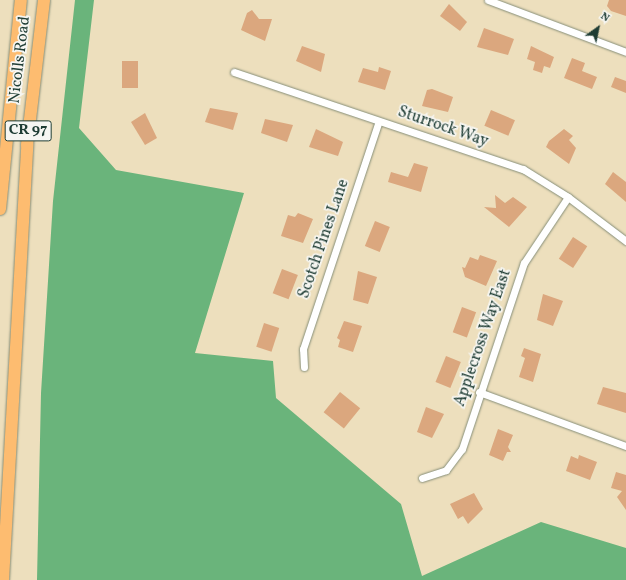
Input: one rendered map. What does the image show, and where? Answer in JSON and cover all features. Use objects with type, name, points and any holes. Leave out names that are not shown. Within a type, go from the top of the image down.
[{"type":"highway","name":"Nicolls Road","points":[[0,209],[21,0]]},
{"type":"highway","name":"Nicolls Road","points":[[3,580],[27,145],[44,0]]},
{"type":"street","points":[[488,0],[626,52]]},
{"type":"street","name":"Sturrock Way","points":[[234,72],[523,169],[568,197],[626,241]]},
{"type":"street","name":"Scotch Pines Lane","points":[[304,367],[303,349],[379,120]]},
{"type":"street","name":"Applecross Way East","points":[[422,478],[446,470],[462,449],[479,392],[524,263],[568,197]]},
{"type":"street","points":[[479,392],[626,446]]},
{"type":"green space","points":[[75,0],[94,0],[79,128],[116,170],[244,193],[195,353],[273,361],[276,398],[401,504],[422,576],[541,522],[626,548],[626,580],[37,580],[41,393],[53,201]]},
{"type":"building","points":[[609,0],[626,0],[626,16],[611,11],[607,6]]},
{"type":"building","points":[[449,4],[467,22],[460,31],[440,16]]},
{"type":"building","points":[[252,10],[259,19],[272,19],[265,41],[241,30],[247,13]]},
{"type":"building","points":[[484,28],[514,39],[508,55],[477,47]]},
{"type":"building","points":[[302,46],[325,54],[321,72],[296,61]]},
{"type":"building","points":[[531,46],[554,57],[550,68],[544,66],[542,73],[533,70],[535,62],[527,59]]},
{"type":"building","points":[[572,58],[585,63],[582,71],[597,77],[592,89],[564,78]]},
{"type":"building","points":[[122,61],[138,61],[138,88],[122,88]]},
{"type":"building","points":[[379,67],[391,71],[385,90],[358,82],[363,68],[378,72]]},
{"type":"building","points":[[615,77],[626,81],[626,93],[611,87]]},
{"type":"building","points":[[432,89],[453,97],[448,112],[422,106],[427,90]]},
{"type":"building","points":[[210,108],[238,113],[233,130],[205,122]]},
{"type":"building","points":[[491,110],[515,120],[508,136],[484,126]]},
{"type":"building","points":[[145,113],[157,138],[145,145],[131,122]]},
{"type":"building","points":[[265,119],[293,125],[287,142],[261,133]]},
{"type":"building","points":[[316,129],[343,142],[338,156],[309,147]]},
{"type":"building","points":[[564,129],[573,136],[569,140],[576,148],[569,164],[546,147],[549,141]]},
{"type":"building","points":[[414,163],[428,167],[421,192],[388,182],[391,172],[408,177]]},
{"type":"building","points":[[613,172],[626,182],[626,202],[605,184]]},
{"type":"building","points":[[495,195],[505,203],[513,197],[527,207],[509,227],[484,207],[496,208]]},
{"type":"building","points":[[298,213],[313,219],[303,243],[281,236],[288,215],[295,217]]},
{"type":"building","points":[[375,221],[390,227],[380,252],[365,246]]},
{"type":"building","points":[[573,237],[587,246],[573,268],[559,259]]},
{"type":"building","points":[[480,255],[497,261],[486,286],[465,277],[462,267],[465,268],[470,257],[478,260]]},
{"type":"building","points":[[282,269],[298,275],[289,299],[273,293]]},
{"type":"building","points":[[358,271],[377,277],[368,304],[353,300]]},
{"type":"building","points":[[543,294],[563,301],[553,326],[537,320]]},
{"type":"building","points":[[462,307],[476,312],[467,338],[453,332]]},
{"type":"building","points":[[344,321],[362,326],[353,352],[338,347],[340,340],[337,338]]},
{"type":"building","points":[[264,323],[279,328],[271,352],[256,347]]},
{"type":"building","points":[[524,348],[541,354],[533,382],[519,377],[525,358],[521,356]]},
{"type":"building","points":[[446,356],[461,362],[450,388],[436,382]]},
{"type":"building","points":[[603,387],[626,393],[626,413],[597,404]]},
{"type":"building","points":[[340,392],[360,408],[344,429],[324,412]]},
{"type":"building","points":[[426,407],[444,414],[432,438],[417,432]]},
{"type":"building","points":[[498,429],[513,435],[508,447],[511,452],[507,452],[503,461],[489,455]]},
{"type":"building","points":[[579,455],[597,462],[590,480],[566,471],[571,456],[578,459]]},
{"type":"building","points":[[616,472],[626,475],[626,510],[617,497],[622,491],[611,488]]},
{"type":"building","points":[[474,493],[483,509],[468,524],[463,516],[458,519],[450,504]]}]
